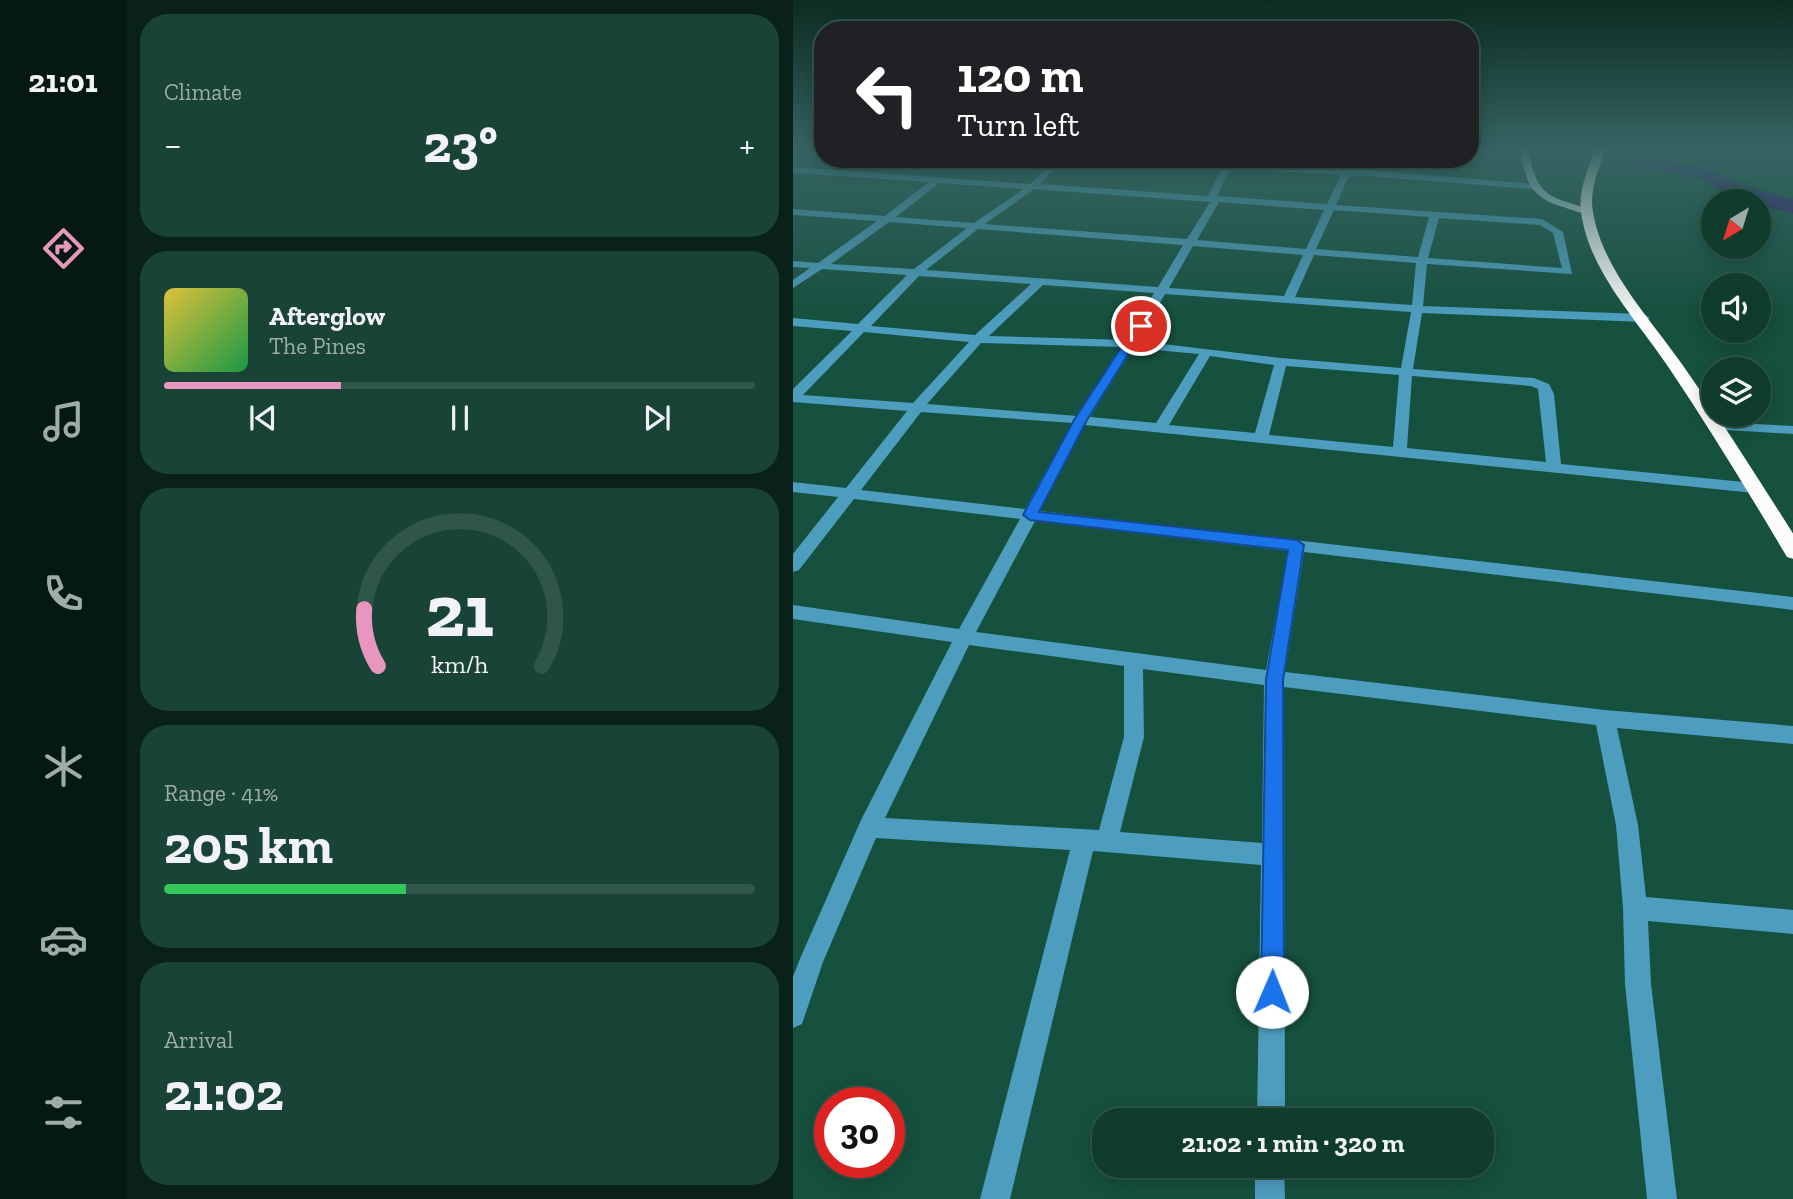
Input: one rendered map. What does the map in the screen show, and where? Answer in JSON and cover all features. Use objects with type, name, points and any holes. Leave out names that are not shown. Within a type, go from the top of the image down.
[{"type":"highway","points":[[1588,206],[1587,212],[1598,244],[1613,276],[1701,405]]},
{"type":"highway","points":[[1716,427],[1793,552]]},
{"type":"main road","points":[[1570,206],[1587,212]]},
{"type":"street","points":[[793,285],[904,206]]},
{"type":"street","points":[[793,397],[915,274],[1005,206]]},
{"type":"street","points":[[793,1015],[811,961],[869,827],[963,638],[1081,420],[1193,242],[1211,206]]},
{"type":"street","points":[[794,213],[1568,272],[1558,232],[1542,222],[1302,206]]},
{"type":"street","points":[[1288,300],[1312,251],[1328,208]]},
{"type":"street","points":[[1400,452],[1406,373],[1422,260],[1435,214]]},
{"type":"street","points":[[793,264],[1417,309],[1644,318]]},
{"type":"street","points":[[793,566],[918,406],[978,339],[1040,282]]},
{"type":"street","points":[[793,322],[978,339],[1157,345],[1281,362],[1519,380],[1544,387],[1550,412],[1554,468]]},
{"type":"street","points":[[1160,428],[1206,353]]},
{"type":"street","points":[[1261,438],[1281,362]]},
{"type":"street","points":[[793,397],[1081,420],[1754,488]]},
{"type":"street","points":[[1734,427],[1793,430]]},
{"type":"street","points":[[793,487],[1793,604]]},
{"type":"street","points":[[1271,1108],[1274,680],[1297,545]]},
{"type":"street","points":[[793,612],[1274,680],[1605,718],[1793,735]]},
{"type":"street","points":[[995,1199],[1095,841],[1134,737],[1133,661]]},
{"type":"street","points":[[1605,718],[1627,825],[1635,908],[1638,984],[1662,1199]]},
{"type":"street","points":[[869,827],[1274,855]]},
{"type":"street","points":[[1635,908],[1708,912],[1793,922]]},
{"type":"street","points":[[1270,1178],[1270,1199]]},
{"type":"waterway","points":[[1787,206],[1794,207]]},
{"type":"route","points":[[1141,326],[1081,420],[1030,515],[1297,545],[1274,680],[1272,992]]}]
